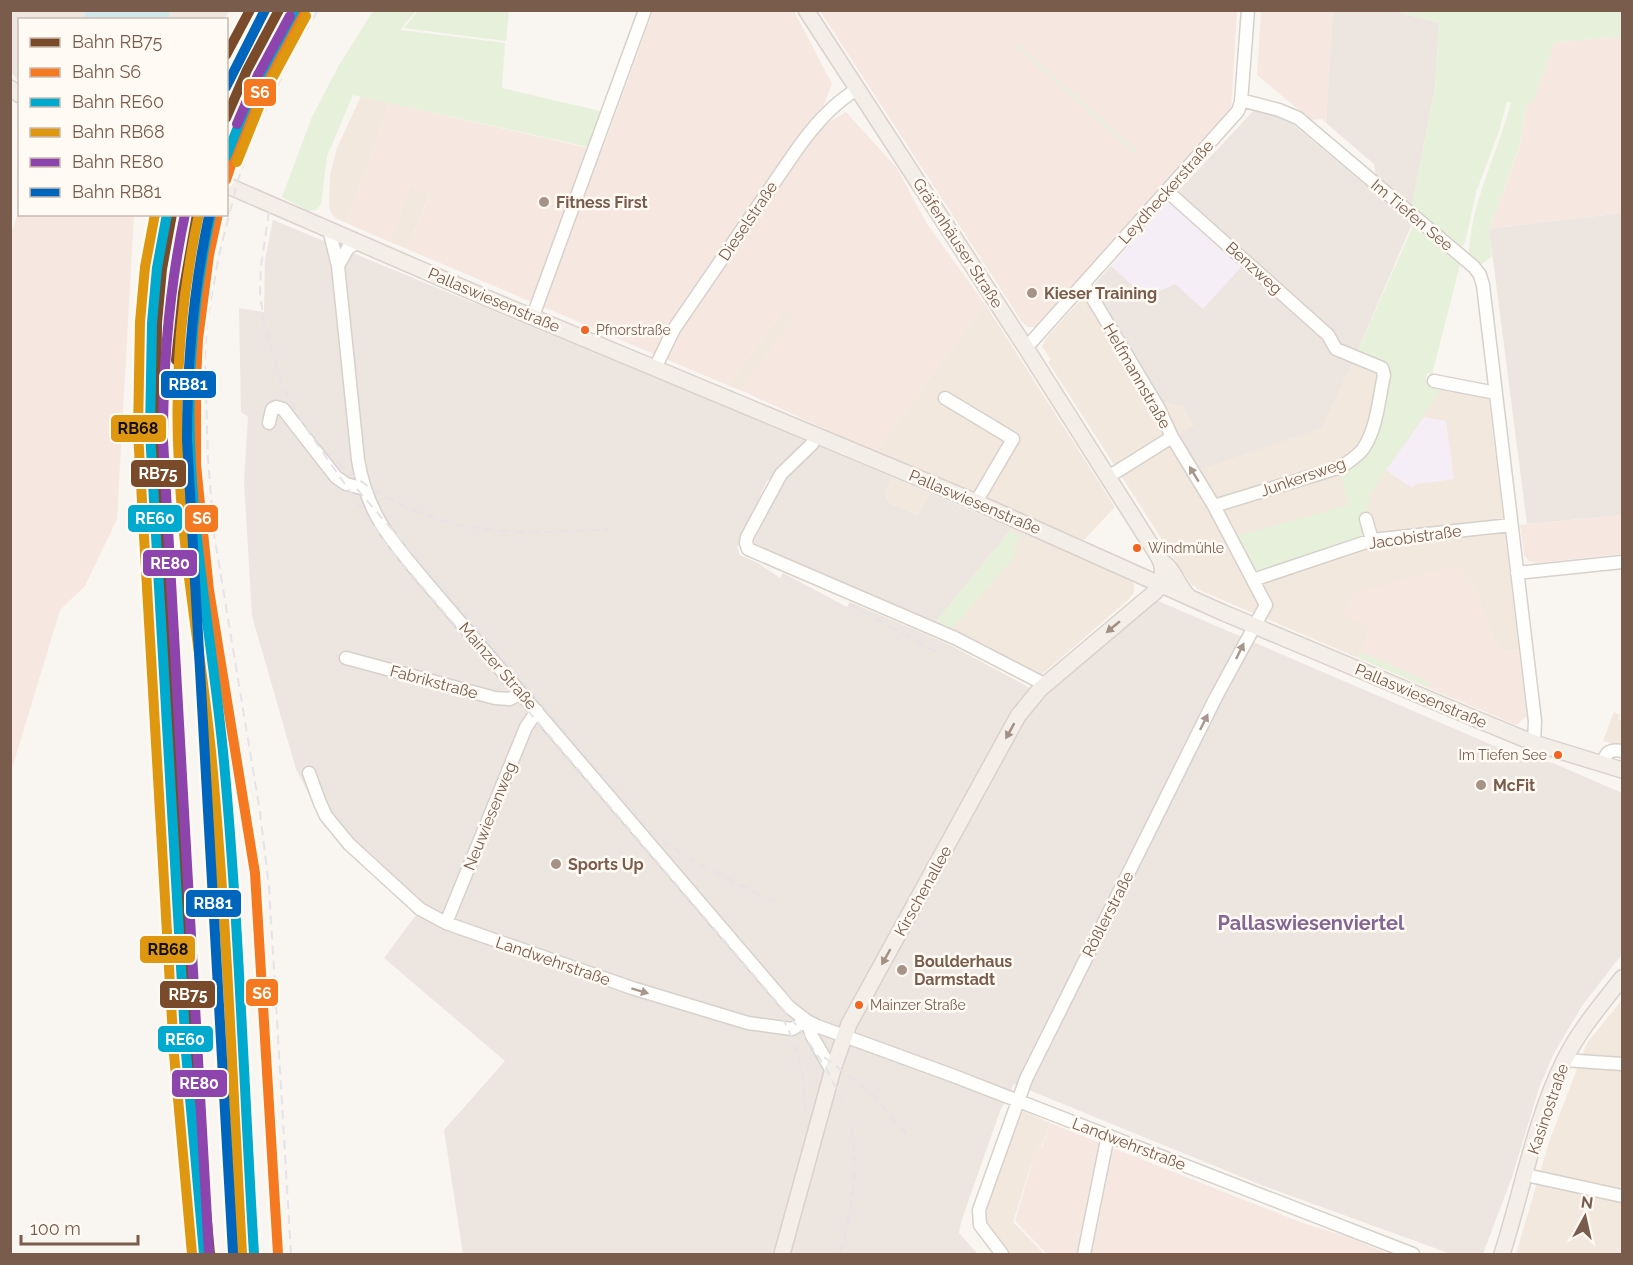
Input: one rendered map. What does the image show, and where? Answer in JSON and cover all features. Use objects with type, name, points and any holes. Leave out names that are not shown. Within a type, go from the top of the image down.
[{"type":"main road","name":"Gräfenhäuser Straße","points":[[806,10],[1026,348],[1161,561],[1168,565],[1179,586],[1190,598]]},
{"type":"main road","points":[[228,186],[330,230]]},
{"type":"main road","name":"Pallaswiesenstraße","points":[[330,230],[976,502],[1253,625],[1534,742],[1623,770]]},
{"type":"main road","points":[[1160,585],[1161,561]]},
{"type":"main road","name":"Kirschenallee","points":[[782,1254],[832,1071],[852,1016],[885,961],[1018,716],[1046,685],[1160,585]]},
{"type":"main road","name":"Kasinostraße","points":[[1502,1254],[1547,1103],[1564,1060],[1585,1025],[1623,978]]},
{"type":"street","points":[[533,316],[645,10]]},
{"type":"street","name":"Leydheckerstraße","points":[[1026,348],[1239,109],[1242,100],[1248,10]]},
{"type":"street","name":"Dieselstraße","points":[[655,368],[674,329],[811,129],[835,104],[857,88]]},
{"type":"street","name":"Im Tiefen See","points":[[1242,100],[1279,110],[1298,118],[1477,270],[1483,285],[1535,721],[1534,742]]},
{"type":"street","name":"Benzweg","points":[[1167,191],[1328,334],[1336,350]]},
{"type":"street","name":"Mainzer Straße","points":[[330,230],[338,266],[356,444],[365,489],[377,519],[392,541],[782,999],[807,1021],[844,1035]]},
{"type":"street","points":[[338,266],[348,248],[358,242]]},
{"type":"street","name":"Helfmannstraße","points":[[1084,284],[1214,506],[1266,605],[1253,625]]},
{"type":"street","name":"Junkersweg","points":[[1214,506],[1341,466],[1355,458],[1364,448],[1374,419],[1384,375],[1382,368],[1336,350]]},
{"type":"street","points":[[1434,381],[1496,393]]},
{"type":"street","points":[[945,398],[1013,439],[976,502]]},
{"type":"street","points":[[269,423],[271,410],[276,407],[285,411],[336,477],[346,484],[365,489]]},
{"type":"street","name":"Helfmannstraße","points":[[1108,477],[1144,454],[1169,431]]},
{"type":"street","points":[[816,435],[812,444],[781,474],[747,537],[748,549],[955,638],[1046,685]]},
{"type":"street","points":[[1366,519],[1372,540]]},
{"type":"street","name":"Jacobistraße","points":[[1253,580],[1372,540],[1511,525]]},
{"type":"street","points":[[1517,573],[1623,562]]},
{"type":"street","name":"Rößlerstraße","points":[[1002,1254],[988,1238],[980,1224],[979,1210],[1017,1101],[1253,625]]},
{"type":"street","name":"Fabrikstraße","points":[[346,658],[495,698],[510,699],[521,693]]},
{"type":"street","name":"Neuwiesenweg","points":[[446,923],[526,727],[537,711]]},
{"type":"street","points":[[1603,763],[1608,751],[1623,751]]},
{"type":"street","name":"Landwehrstraße","points":[[309,773],[326,816],[349,844],[420,909],[446,923],[632,988],[748,1023],[792,1029],[807,1021]]},
{"type":"street","points":[[807,1021],[812,1036],[832,1071]]},
{"type":"street","name":"Landwehrstraße","points":[[844,1035],[1413,1254]]},
{"type":"street","points":[[1564,1060],[1623,1064]]},
{"type":"street","points":[[1084,1254],[1108,1135]]},
{"type":"street","points":[[1526,1174],[1623,1196]]},
{"type":"shaded area","points":[[10,11],[229,11],[225,18],[18,18],[18,81],[11,72]]},
{"type":"shaded area","points":[[653,11],[794,11],[832,84],[813,132],[846,112],[897,168],[927,224],[985,304],[875,452],[740,390],[794,318],[784,310],[727,385],[407,249],[430,195],[427,193],[410,186],[390,242],[346,223],[390,103],[602,151]]},
{"type":"shaded area","points":[[820,11],[1237,11],[1231,110],[1040,323],[1035,327],[1028,327],[1022,322]]},
{"type":"shaded area","points":[[1261,11],[1333,11],[1326,123],[1322,119],[1311,120],[1257,75]]},
{"type":"shaded area","points":[[1333,11],[1394,11],[1439,23],[1435,88],[1412,205],[1376,175],[1374,164],[1326,123]]},
{"type":"shaded area","points":[[1622,37],[1622,213],[1489,229],[1520,146],[1527,103],[1532,103],[1555,42]]},
{"type":"shaded area","points":[[361,96],[390,103],[346,223],[334,217],[329,208],[330,175],[337,148]]},
{"type":"shaded area","points":[[1255,109],[1290,122],[1412,224],[1354,359],[1321,428],[1197,470],[1178,436],[1194,425],[1183,407],[1158,401],[1092,287]]},
{"type":"shaded area","points":[[410,186],[430,194],[407,249],[390,242]]},
{"type":"shaded area","points":[[1168,201],[1243,265],[1203,309],[1175,284],[1143,299],[1139,291],[1111,266]]},
{"type":"shaded area","points":[[18,211],[18,216],[134,216],[117,519],[85,586],[60,610],[11,772],[10,238]]},
{"type":"shaded area","points":[[1622,213],[1622,515],[1527,524],[1489,229]]},
{"type":"shaded area","points":[[273,220],[810,442],[767,481],[737,548],[740,555],[758,563],[780,578],[783,573],[847,607],[850,602],[948,644],[1043,697],[1156,600],[1520,757],[1553,763],[1622,793],[1622,954],[1582,1006],[1554,1053],[1539,1088],[1512,1177],[1483,1254],[1451,1254],[1261,1185],[1014,1084],[1000,1111],[961,1222],[959,1233],[978,1254],[463,1254],[444,1130],[505,1061],[384,958],[419,911],[324,825],[296,769],[252,616],[244,482],[248,417],[241,412],[239,308],[264,312],[265,260]]},
{"type":"shaded area","points":[[1092,287],[1157,401],[1183,407],[1194,425],[1354,359],[1390,380],[1488,394],[1519,650],[1500,652],[1488,628],[1477,593],[1466,581],[1371,628],[1358,658],[1192,586],[1048,362],[1051,360],[1042,346],[1048,336]]},
{"type":"shaded area","points":[[985,304],[1115,507],[1084,540],[875,452]]},
{"type":"shaded area","points":[[784,310],[795,318],[740,390],[727,385]]},
{"type":"shaded area","points":[[1424,417],[1446,421],[1454,479],[1416,484],[1412,488],[1386,470]]},
{"type":"shaded area","points":[[816,445],[892,477],[885,493],[889,503],[918,515],[930,493],[1012,528],[934,624],[751,546],[786,475]]},
{"type":"shaded area","points":[[892,477],[930,493],[918,515],[889,503],[885,493]]},
{"type":"shaded area","points":[[1622,515],[1622,554],[1537,563],[1529,561],[1524,555],[1520,525]]},
{"type":"shaded area","points":[[1012,528],[1123,575],[1134,585],[1134,592],[1128,600],[1039,677],[934,624]]},
{"type":"shaded area","points":[[1459,565],[1466,581],[1477,593],[1488,628],[1500,652],[1519,650],[1527,716],[1516,725],[1358,658],[1371,628],[1345,616],[1352,594]]},
{"type":"shaded area","points":[[1614,712],[1620,715],[1618,719],[1622,721],[1622,746],[1603,741]]},
{"type":"shaded area","points":[[1622,1000],[1622,1254],[1516,1254],[1549,1142],[1587,1043]]},
{"type":"shaded area","points":[[1024,1111],[1050,1123],[1041,1147],[1037,1146],[1013,1222],[1044,1254],[1008,1254],[992,1235],[984,1220],[1017,1117]]},
{"type":"shaded area","points":[[1050,1123],[1300,1222],[1348,1237],[1389,1254],[1047,1254],[1015,1221],[1037,1146],[1042,1147]]},
{"type":"green space","points":[[373,11],[416,11],[400,30],[505,43],[502,88],[600,111],[588,147],[353,95],[327,156],[321,204],[316,210],[308,211],[282,197],[312,117],[338,67]]},
{"type":"green space","points":[[418,11],[509,11],[506,41],[404,28]]},
{"type":"green space","points":[[1394,11],[1622,11],[1622,37],[1555,42],[1532,103],[1527,103],[1520,145],[1489,229],[1492,256],[1482,264],[1469,253],[1471,233],[1480,195],[1511,102],[1507,102],[1499,131],[1476,192],[1465,243],[1461,247],[1412,205],[1435,88],[1439,23]]},
{"type":"green space","points":[[1015,42],[1136,150],[1135,153],[1016,46]]},
{"type":"green space","points":[[1413,226],[1460,265],[1432,374],[1427,373],[1426,380],[1449,386],[1442,388],[1371,492],[1368,505],[1369,515],[1380,535],[1256,576],[1234,537],[1348,505],[1340,471],[1359,458],[1386,378],[1357,352]]},
{"type":"green space","points":[[1010,531],[1020,536],[1014,549],[1015,556],[950,631],[937,620]]},
{"type":"green space","points":[[1361,652],[1430,682],[1428,687],[1358,658]]},
{"type":"water","points":[[85,11],[169,11],[169,18],[85,18]]},
{"type":"railway","points":[[228,69],[258,10]]},
{"type":"railway","points":[[291,1254],[269,887],[260,812],[214,534],[208,459],[205,361],[207,322],[219,255],[238,180],[255,132],[294,51],[318,10]]},
{"type":"railway","points":[[269,212],[261,266],[260,293],[264,323],[278,373],[304,425],[389,548],[798,1027],[826,1068],[846,1108]]},
{"type":"railway","points":[[178,726],[161,444],[160,383],[164,302],[179,216]]},
{"type":"railway","points":[[337,462],[390,499],[430,517],[451,523],[508,531],[608,530]]},
{"type":"railway","points":[[357,489],[654,834],[684,856],[776,903]]},
{"type":"railway","points":[[849,604],[942,655]]},
{"type":"railway","points":[[184,716],[199,979],[203,1120]]},
{"type":"railway","points":[[782,1017],[800,1062],[805,1110]]},
{"type":"railway","points":[[824,1057],[870,1092],[906,1134]]},
{"type":"railway","points":[[840,1254],[853,1190],[854,1158],[850,1124]]},
{"type":"rail line","name":"RB75","points":[[228,51],[250,10]]},
{"type":"rail line","name":"RB81","points":[[228,83],[265,10]]},
{"type":"rail line","name":"RB75","points":[[228,113],[247,70],[279,10]]},
{"type":"rail line","name":"RE60","points":[[228,152],[254,87],[295,10]]},
{"type":"rail line","name":"S6","points":[[228,174],[260,93],[304,10]]},
{"type":"rail line","name":"RE80","points":[[237,124],[258,75],[290,16]]},
{"type":"rail line","name":"RB68","points":[[237,162],[265,92],[306,16]]},
{"type":"rail line","name":"RB68","points":[[155,216],[145,267],[140,322],[138,432],[174,1054],[192,1254]]},
{"type":"rail line","name":"RE60","points":[[167,216],[157,268],[152,323],[150,432],[186,1053],[204,1254]]},
{"type":"rail line","name":"RB75","points":[[172,216],[162,269],[157,323],[156,432],[191,1049],[210,1254]]},
{"type":"rail line","name":"RE80","points":[[185,216],[168,327],[163,440],[209,1254]]},
{"type":"rail line","name":"RB75","points":[[176,360],[183,293],[197,216]]},
{"type":"rail line","name":"RB68","points":[[199,216],[183,307],[178,370],[178,433],[181,502],[208,725],[217,824],[226,946],[242,1254]]},
{"type":"rail line","name":"RB81","points":[[209,216],[192,327],[187,440],[233,1253]]},
{"type":"rail line","name":"RE60","points":[[211,216],[195,307],[190,370],[190,433],[193,502],[220,725],[229,823],[254,1254]]},
{"type":"rail line","name":"S6","points":[[218,216],[209,255],[198,339],[196,465],[209,590],[255,873],[278,1254]]},
{"type":"place","name":"Fitness First","points":[[544,202]]},
{"type":"place","name":"Kieser Training","points":[[1032,293]]},
{"type":"place","name":"Pfnorstraße","points":[[585,330]]},
{"type":"place","name":"Windmühle","points":[[1137,548]]},
{"type":"place","name":"Im Tiefen See","points":[[1558,755]]},
{"type":"place","name":"McFit","points":[[1481,785]]},
{"type":"place","name":"Sports Up","points":[[556,864]]},
{"type":"place","name":"Boulderhaus Darmstadt","points":[[902,970]]},
{"type":"place","name":"Mainzer Straße","points":[[859,1005]]},
{"type":"district","name":"Pallaswiesenviertel","points":[[1311,923]]}]
